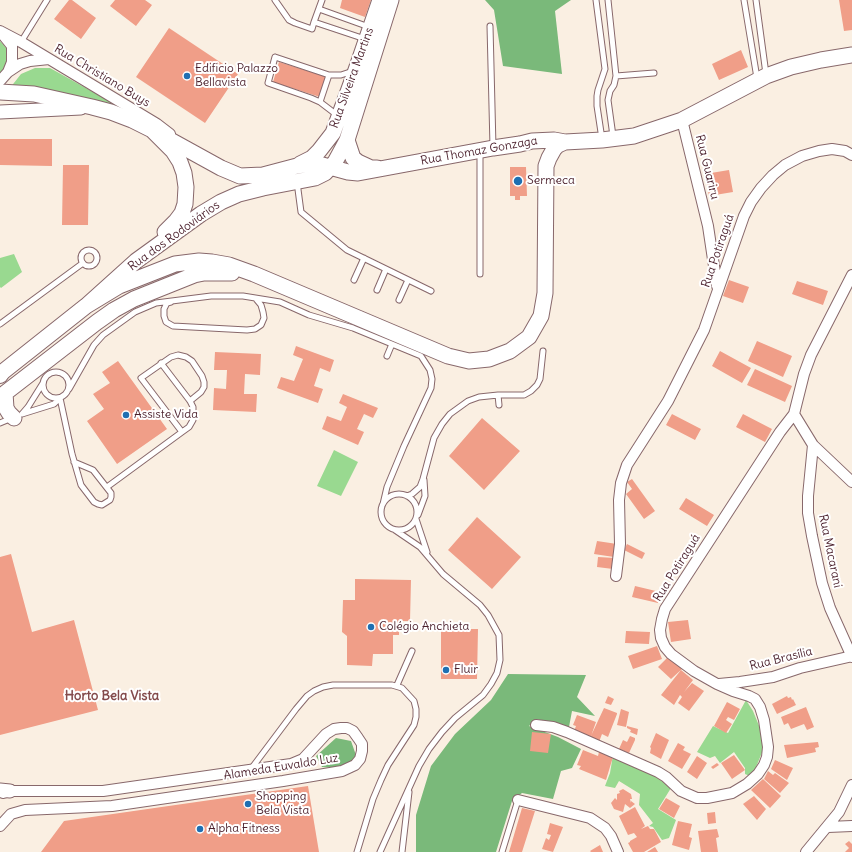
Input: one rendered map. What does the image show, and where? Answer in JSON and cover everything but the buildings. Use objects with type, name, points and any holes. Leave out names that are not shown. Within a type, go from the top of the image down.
[{"type":"main road","name":"Rua Silveira Martins","points":[[297,166],[312,158],[333,133],[380,0]]},
{"type":"main road","name":"Rua Silveira Martins","points":[[330,168],[343,150],[347,140],[391,0]]},
{"type":"main road","name":"Rua Thomaz Gonzaga","points":[[330,168],[358,173],[532,141],[554,140],[565,142],[608,140],[634,136],[682,120],[762,78],[791,67],[852,55]]},
{"type":"main road","points":[[0,92],[34,94],[92,107],[118,115],[152,130],[221,168],[240,176],[263,175],[315,163],[330,168]]},
{"type":"main road","points":[[136,261],[176,221],[182,213],[185,204],[186,187],[184,173],[180,162],[173,151],[152,130]]},
{"type":"main road","points":[[347,140],[351,153],[358,162],[371,168],[384,168]]},
{"type":"main road","points":[[86,306],[119,286],[175,264],[199,261],[212,262],[228,265],[254,274],[448,356],[469,361],[489,359],[510,351],[529,337],[541,316],[545,293],[546,166],[551,152],[558,145],[565,142]]},
{"type":"main road","points":[[520,144],[532,147],[537,151],[542,157],[546,166]]},
{"type":"main road","name":"Rua dos Rodoviários","points":[[0,374],[86,306],[136,261],[201,214],[221,202],[239,194],[320,175],[326,173],[330,168]]},
{"type":"main road","points":[[12,418],[6,408],[2,395],[44,365],[114,310],[154,290],[194,275],[204,273],[254,274]]},
{"type":"main road","points":[[44,365],[56,330]]},
{"type":"street","name":"Rua Christiano Buys","points":[[0,31],[21,42],[157,124],[187,148]]},
{"type":"street","points":[[0,31],[12,46],[12,62],[8,72]]},
{"type":"street","points":[[0,80],[8,72],[20,64],[30,61],[49,60]]},
{"type":"street","points":[[0,112],[92,107]]},
{"type":"street","name":"Rua Guariru","points":[[682,120],[708,226],[718,290]]},
{"type":"street","name":"Rua Potiraguá","points":[[616,576],[620,544],[618,500],[621,483],[627,465],[668,401],[704,330],[744,216],[761,188],[785,165],[802,156],[819,151],[832,149],[846,151],[852,154]]},
{"type":"street","name":"Rua Potiraguá","points":[[536,724],[553,727],[567,732],[658,772],[666,777],[681,792],[697,798],[732,793],[747,784],[758,774],[767,757],[768,737],[760,708],[755,699],[717,684],[694,671],[668,651],[660,630],[662,619],[665,609],[780,432],[794,414],[804,374],[811,355],[852,275]]},
{"type":"street","points":[[794,414],[813,445],[852,482]]},
{"type":"street","name":"Rua Macarani","points":[[813,445],[808,507],[812,536],[822,583],[830,608],[852,656]]},
{"type":"street","name":"Rua Brasília","points":[[717,684],[773,677],[800,668],[852,656]]},
{"type":"street","name":"Alameda Euvaldo Luz","points":[[0,826],[11,814],[25,810],[112,806],[342,771],[355,765],[360,759],[362,744],[352,731],[347,728],[341,728],[334,729],[326,734],[303,759],[291,764],[103,791],[3,792]]},
{"type":"street","points":[[806,852],[839,812],[852,785]]},
{"type":"street","points":[[518,800],[590,818],[605,828],[611,836],[618,852]]},
{"type":"street","points":[[828,827],[852,826]]},
{"type":"lane","points":[[21,42],[46,0]]},
{"type":"lane","points":[[276,1],[289,20],[312,29],[322,0]]},
{"type":"lane","points":[[596,0],[605,69],[598,90],[597,106],[608,140]]},
{"type":"lane","points":[[608,0],[616,76],[608,100],[608,140]]},
{"type":"lane","points":[[744,0],[762,78]]},
{"type":"lane","points":[[756,0],[762,78]]},
{"type":"lane","points":[[319,9],[368,34]]},
{"type":"lane","points":[[314,22],[368,34]]},
{"type":"lane","points":[[480,274],[487,149],[490,26]]},
{"type":"lane","points":[[339,117],[320,102],[268,84],[275,57],[329,75],[341,75],[356,70]]},
{"type":"lane","points":[[616,76],[654,73]]},
{"type":"lane","points":[[320,102],[329,75]]},
{"type":"lane","points":[[297,181],[302,212],[347,250],[431,291]]},
{"type":"lane","points":[[354,280],[364,258]]},
{"type":"lane","points":[[0,324],[83,263]]},
{"type":"lane","points":[[377,290],[386,269]]},
{"type":"lane","points":[[399,300],[408,280]]},
{"type":"lane","points":[[12,418],[54,404],[67,393],[94,345],[103,335],[135,312],[156,303],[229,295],[280,302],[309,314],[353,328],[421,356],[430,370],[432,379],[431,388],[387,487],[381,511],[382,517],[384,523],[420,547],[443,574],[480,605],[488,615],[499,636],[500,660],[497,673],[483,695],[455,718],[429,749],[409,787],[380,852]]},
{"type":"lane","points":[[179,300],[167,303],[164,309],[166,322],[173,326],[247,330],[255,329],[261,325],[264,318],[261,305],[256,299]]},
{"type":"lane","points":[[387,356],[392,344]]},
{"type":"lane","points":[[407,496],[417,491],[423,479],[434,438],[450,414],[468,401],[480,397],[524,395],[531,391],[540,379],[543,351]]},
{"type":"lane","points":[[182,432],[141,378],[171,357],[178,355],[186,357],[192,361],[202,376],[204,387],[201,392],[190,401]]},
{"type":"lane","points":[[107,487],[189,427],[193,420],[193,407],[190,401],[161,363]]},
{"type":"lane","points":[[12,418],[48,374],[57,372],[62,374],[68,380],[69,389]]},
{"type":"lane","points":[[43,382],[46,393],[52,398],[60,398]]},
{"type":"lane","points":[[498,395],[498,405]]},
{"type":"lane","points":[[60,398],[74,462],[81,484],[94,502],[102,505],[110,500],[111,493],[93,470],[74,462]]},
{"type":"lane","points":[[395,530],[406,529],[416,518],[422,507],[425,496],[423,479]]},
{"type":"lane","points":[[383,504],[393,495],[400,494],[411,499],[416,507],[416,518],[423,544],[428,555]]},
{"type":"lane","points":[[397,686],[412,650]]},
{"type":"lane","points":[[251,770],[307,696],[322,687],[333,685],[397,686],[408,693],[414,701],[416,709],[414,725],[388,765],[381,780],[373,799],[357,852]]},
{"type":"lane","points":[[402,852],[409,787]]},
{"type":"lane","points":[[502,852],[518,800]]},
{"type":"green space","points":[[485,0],[571,0],[555,11],[562,74],[503,66],[494,10]]},
{"type":"green space","points":[[0,41],[9,51],[10,59],[0,78]]},
{"type":"green space","points":[[35,68],[50,68],[127,111],[10,88],[21,74]]},
{"type":"green space","points":[[14,254],[22,272],[1,288],[0,258]]},
{"type":"green space","points":[[334,450],[358,462],[341,496],[317,486]]},
{"type":"green space","points":[[508,674],[586,675],[577,697],[595,716],[572,711],[569,727],[536,719],[529,726],[558,737],[581,749],[572,768],[561,771],[553,799],[522,793],[512,801],[496,852],[416,852],[416,815],[431,766],[455,734],[491,700]]},
{"type":"green space","points":[[746,700],[753,711],[762,733],[763,750],[752,777],[745,774],[745,768],[734,752],[720,763],[715,756],[710,758],[697,752],[713,726],[728,733]]},
{"type":"green space","points":[[336,738],[351,741],[357,758],[337,768],[322,767],[316,756]]},
{"type":"green space","points":[[613,755],[650,772],[671,788],[658,809],[676,820],[669,838],[662,840],[653,827],[649,826],[653,823],[639,805],[640,794],[619,781],[615,788],[605,786],[610,773]]},
{"type":"place","name":"Edificio Palazzo Bellavista","points":[[187,76]]},
{"type":"place","name":"Sermeca","points":[[518,181]]},
{"type":"place","name":"Assiste Vida","points":[[126,415]]},
{"type":"place","name":"Colégio Anchieta","points":[[371,627]]},
{"type":"place","name":"Fluir","points":[[446,670]]},
{"type":"place","name":"Shopping Bela Vista","points":[[248,804]]},
{"type":"place","name":"Alpha Fitness","points":[[200,829]]},
{"type":"district","name":"Horto Bela Vista","points":[[112,696]]}]
